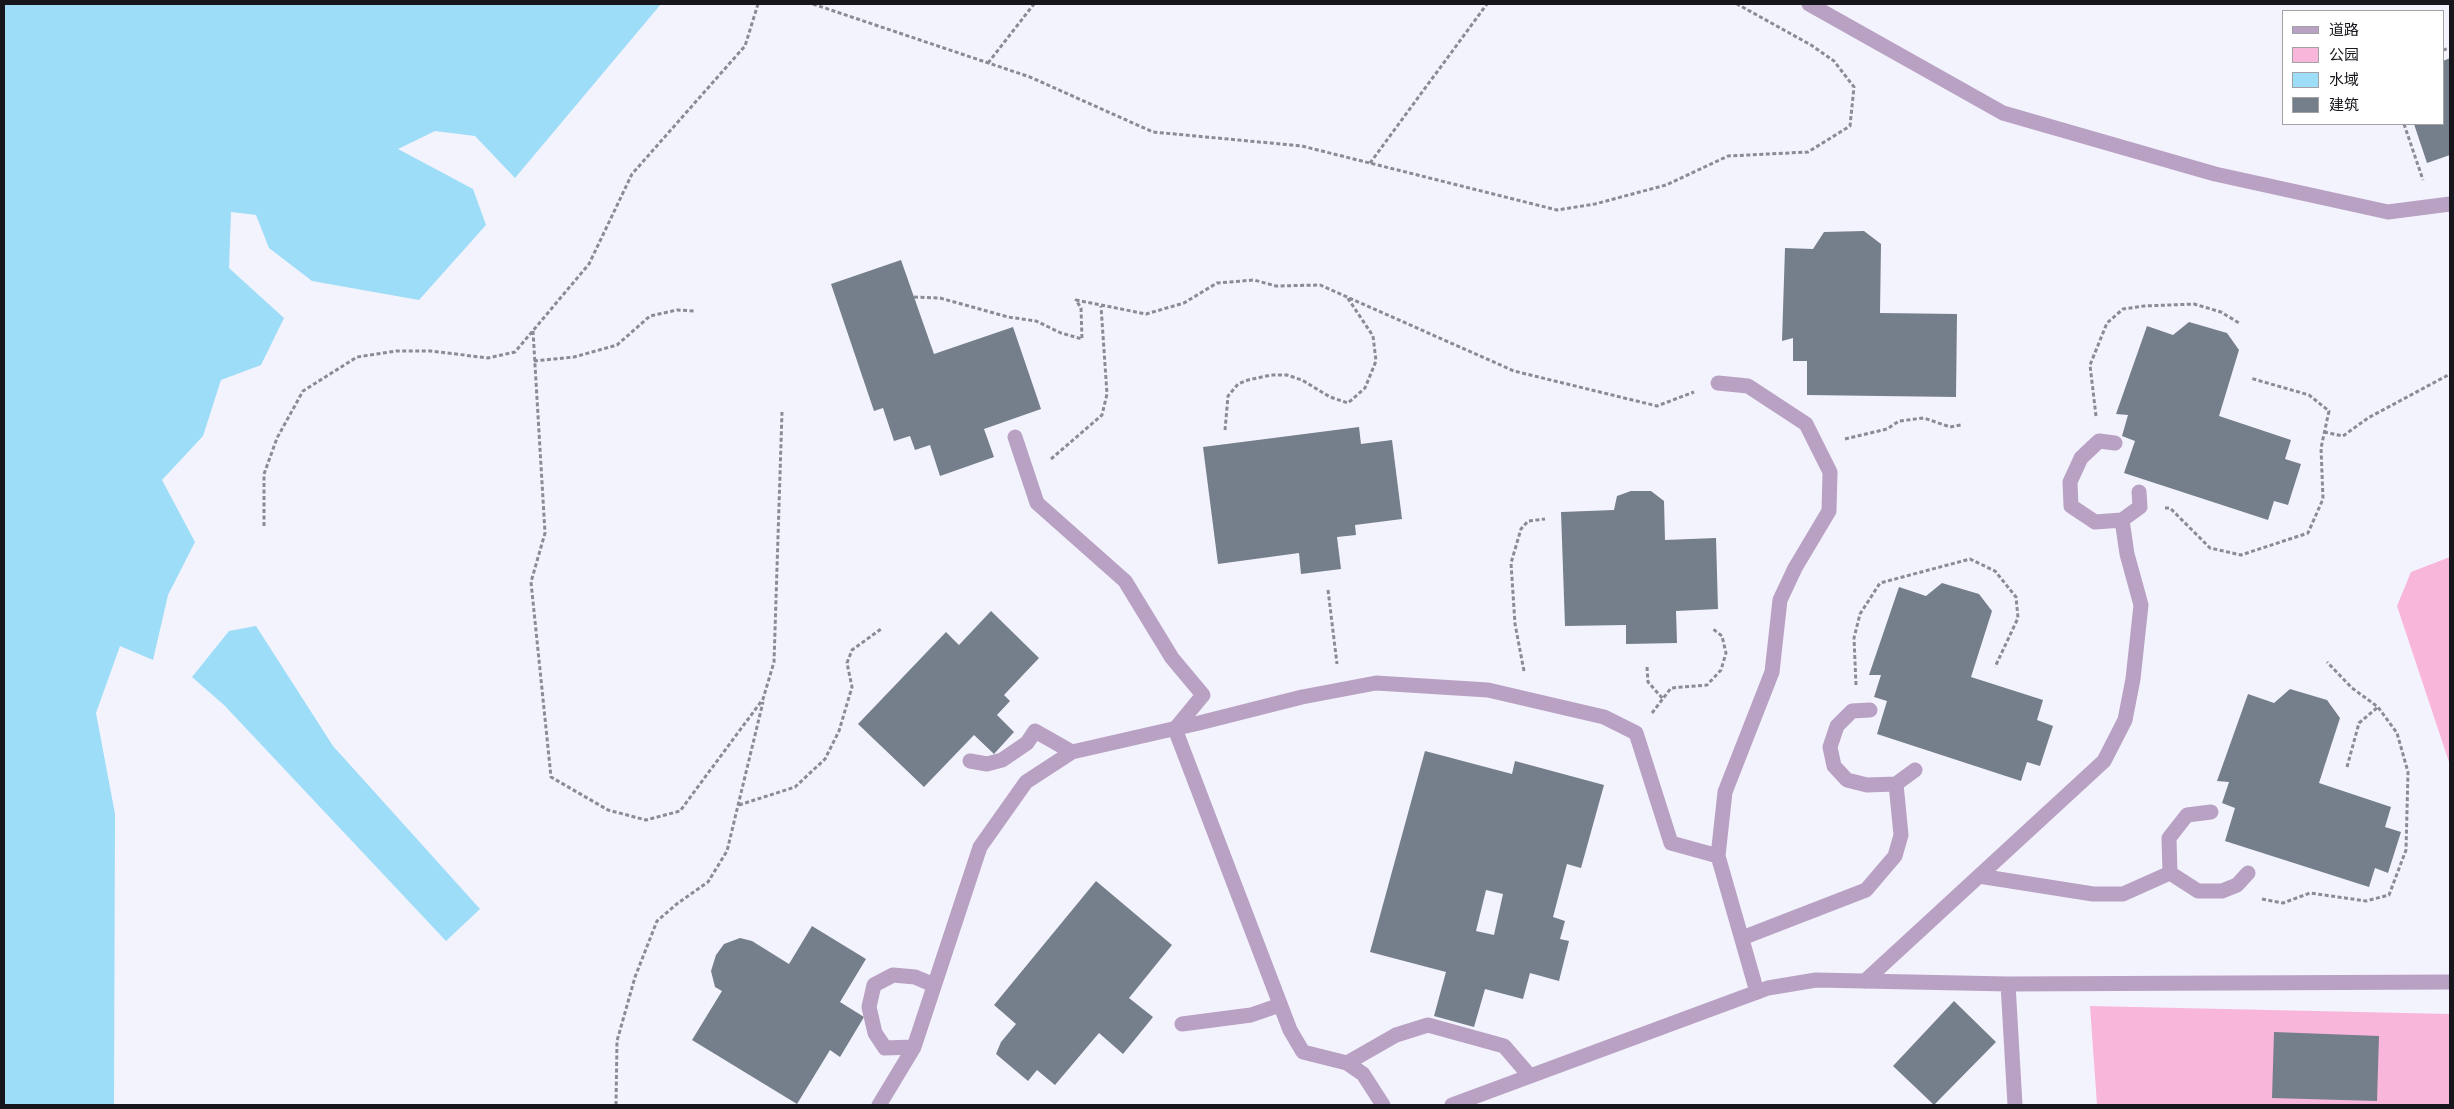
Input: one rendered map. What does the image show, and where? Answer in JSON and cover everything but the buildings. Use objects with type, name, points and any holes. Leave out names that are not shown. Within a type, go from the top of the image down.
[{"type":"street","points":[[1809,4],[2003,113],[2215,174],[2388,212],[2450,204]]},
{"type":"street","points":[[1718,383],[1748,386],[1806,424],[1830,472],[1830,511],[1795,568],[1780,600],[1772,672],[1725,792],[1718,856],[1757,992]]},
{"type":"street","points":[[1015,437],[1037,503],[1125,581],[1172,658],[1203,694],[1175,729]]},
{"type":"street","points":[[2115,443],[2099,441],[2081,458],[2070,482],[2071,506],[2094,522],[2122,520],[2140,499]]},
{"type":"street","points":[[1865,981],[2104,761],[2125,720],[2133,679],[2142,605],[2127,554],[2122,520]]},
{"type":"street","points":[[879,1105],[914,1047],[980,847],[1026,782],[1072,752],[1175,729],[1302,697],[1376,683],[1488,690],[1604,717],[1636,733],[1671,843],[1718,856]]},
{"type":"street","points":[[1863,711],[1852,711],[1837,726],[1830,747],[1834,766],[1848,780],[1867,785],[1896,784],[1915,770]]},
{"type":"street","points":[[1175,729],[1290,1030],[1303,1052],[1347,1063],[1363,1074],[1382,1105]]},
{"type":"street","points":[[970,761],[987,764],[1002,760],[1027,743],[1035,731],[1072,752]]},
{"type":"street","points":[[1742,938],[1866,890],[1895,856],[1901,835],[1896,784]]},
{"type":"street","points":[[2170,873],[2169,838],[2186,815],[2210,812]]},
{"type":"street","points":[[1979,876],[2093,894],[2123,894],[2170,873]]},
{"type":"street","points":[[2170,873],[2198,891],[2222,891],[2237,885],[2248,873]]},
{"type":"street","points":[[914,1047],[886,1048],[875,1033],[869,1006],[874,985],[893,975],[915,977],[934,985]]},
{"type":"street","points":[[1452,1105],[1757,992],[1816,980],[2008,984],[2450,982]]},
{"type":"street","points":[[2008,984],[2015,1105]]},
{"type":"street","points":[[1182,1024],[1250,1015],[1280,1005]]},
{"type":"street","points":[[1347,1063],[1396,1034],[1428,1025],[1504,1046],[1529,1075]]},
{"type":"path","points":[[264,526],[264,474],[277,438],[303,391],[357,357],[396,351],[431,351],[488,358],[516,352],[589,264],[632,174],[745,46],[758,4]]},
{"type":"path","points":[[814,4],[1030,77],[1152,132],[1302,146],[1557,210],[1595,204],[1666,185],[1728,156],[1808,152],[1850,126],[1854,87],[1834,61],[1811,45],[1737,4]]},
{"type":"path","points":[[988,63],[1034,4]]},
{"type":"path","points":[[1370,163],[1487,4]]},
{"type":"path","points":[[2404,125],[2433,206]]},
{"type":"path","points":[[914,297],[940,298],[1008,317],[1036,321],[1061,333],[1082,339],[1081,308],[1076,300],[1146,314],[1184,303],[1216,283],[1254,280],[1276,286],[1320,285],[1514,371],[1657,406],[1718,383]]},
{"type":"path","points":[[1225,430],[1228,396],[1238,384],[1248,380],[1271,375],[1287,375],[1302,380],[1330,398],[1348,403],[1365,388],[1376,361],[1373,336],[1347,297]]},
{"type":"path","points":[[2099,441],[2090,365],[2107,323],[2123,309],[2144,306],[2194,304],[2221,312],[2239,323]]},
{"type":"path","points":[[1029,478],[1102,415],[1108,394],[1101,306]]},
{"type":"path","points":[[534,361],[574,357],[617,345],[650,316],[678,310],[695,311]]},
{"type":"path","points":[[533,331],[545,533],[531,582],[551,777],[608,810],[646,820],[680,811],[763,699]]},
{"type":"path","points":[[2324,432],[2343,436],[2368,418],[2450,374]]},
{"type":"path","points":[[2140,499],[2170,508],[2210,548],[2241,555],[2308,534],[2323,500],[2321,448],[2328,411],[2309,395],[2250,378]]},
{"type":"path","points":[[616,1105],[618,1041],[635,977],[657,922],[678,903],[708,882],[727,851],[763,699],[774,662],[782,412]]},
{"type":"path","points":[[1817,446],[1887,429],[1899,421],[1924,418],[1950,427],[1961,425]]},
{"type":"path","points":[[1529,699],[1515,624],[1511,563],[1521,530],[1528,521],[1545,519]]},
{"type":"path","points":[[1863,711],[1854,638],[1860,614],[1880,583],[1970,559],[1995,571],[2016,597],[2018,618],[1996,667]]},
{"type":"path","points":[[1328,590],[1339,690]]},
{"type":"path","points":[[738,805],[796,787],[825,759],[838,731],[852,686],[847,663],[852,650],[881,629]]},
{"type":"path","points":[[1636,733],[1671,688],[1707,685],[1721,670],[1726,653],[1722,636],[1713,629]]},
{"type":"path","points":[[2237,885],[2260,899],[2284,903],[2310,893],[2366,901],[2389,895],[2406,850],[2408,772],[2397,733],[2378,707],[2352,688],[2327,662]]},
{"type":"path","points":[[1647,667],[1648,682],[1662,699]]},
{"type":"path","points":[[2347,767],[2359,723],[2378,707]]},
{"type":"green space","points":[[2450,557],[2450,765],[2397,606],[2411,572]]},
{"type":"green space","points":[[2090,1006],[2450,1014],[2450,1105],[2097,1105]]},
{"type":"water","points":[[4,4],[661,4],[515,178],[475,136],[435,131],[398,149],[473,189],[486,225],[419,300],[312,281],[269,248],[256,215],[231,212],[229,268],[284,318],[261,365],[221,380],[203,436],[162,480],[195,542],[168,595],[153,660],[120,646],[96,713],[115,814],[114,1105],[4,1105]]},
{"type":"water","points":[[256,626],[333,746],[480,909],[446,941],[224,705],[192,677],[229,631]]}]
